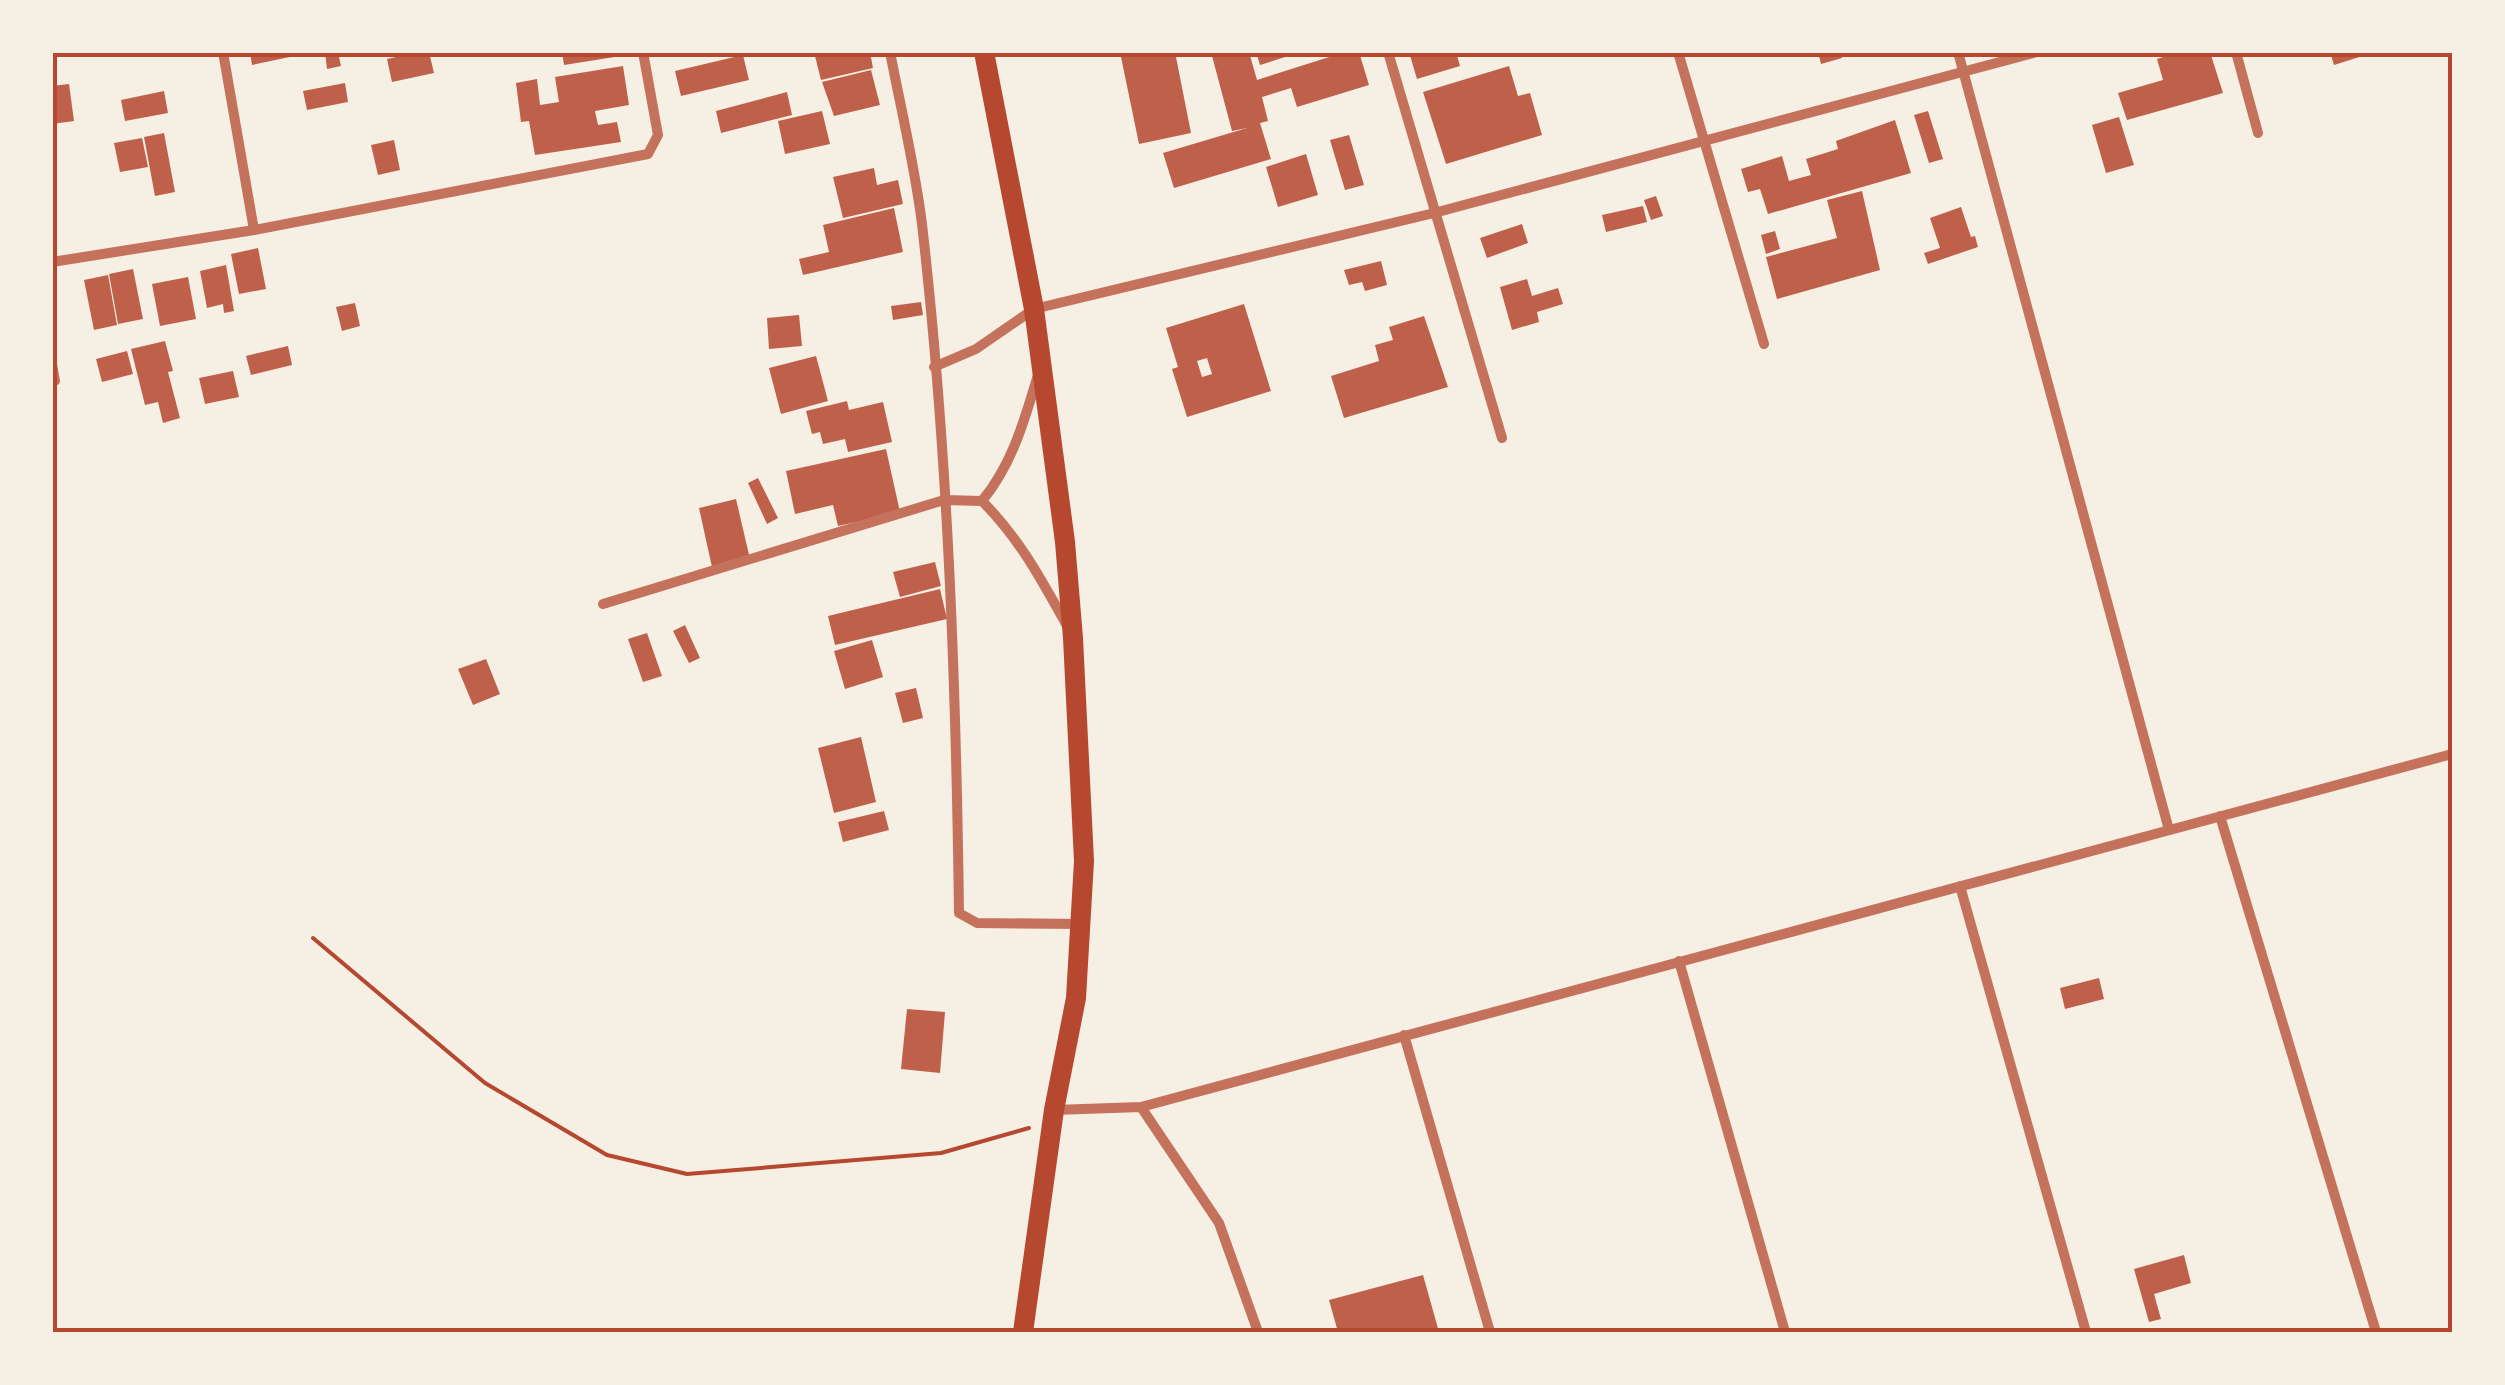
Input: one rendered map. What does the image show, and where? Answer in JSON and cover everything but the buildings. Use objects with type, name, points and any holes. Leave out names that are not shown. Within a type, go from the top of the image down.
[{"type":"highway","points":[[984,52],[1034,310],[1065,542],[1074,638],[1084,861],[1076,998],[1054,1116],[1023,1332]]},
{"type":"street","points":[[223,52],[254,230]]},
{"type":"street","points":[[52,262],[254,230],[648,154],[658,135],[643,52]]},
{"type":"street","points":[[890,52],[922,221],[934,367],[956,685],[959,912],[977,923],[1080,924]]},
{"type":"street","points":[[1388,52],[1502,438]]},
{"type":"street","points":[[1678,52],[1764,344]]},
{"type":"street","points":[[1958,52],[2169,830]]},
{"type":"street","points":[[934,367],[976,349],[1034,310],[1434,213],[2037,52]]},
{"type":"street","points":[[2236,52],[2258,133]]},
{"type":"street","points":[[52,364],[55,381]]},
{"type":"street","points":[[982,501],[1006,470],[1041,364]]},
{"type":"street","points":[[604,604],[944,500],[982,501],[1009,527],[1032,561],[1074,638]]},
{"type":"street","points":[[1054,1116],[1141,1107],[2452,754]]},
{"type":"street","points":[[2220,816],[2376,1332]]},
{"type":"street","points":[[1960,886],[2086,1332]]},
{"type":"street","points":[[1679,962],[1785,1332]]},
{"type":"street","points":[[1404,1035],[1490,1332]]},
{"type":"street","points":[[1141,1107],[1219,1223],[1258,1332]]},
{"type":"path","points":[[313,938],[485,1083],[607,1155],[623,1159],[687,1174],[922,1155],[942,1153],[1054,1116]]}]
